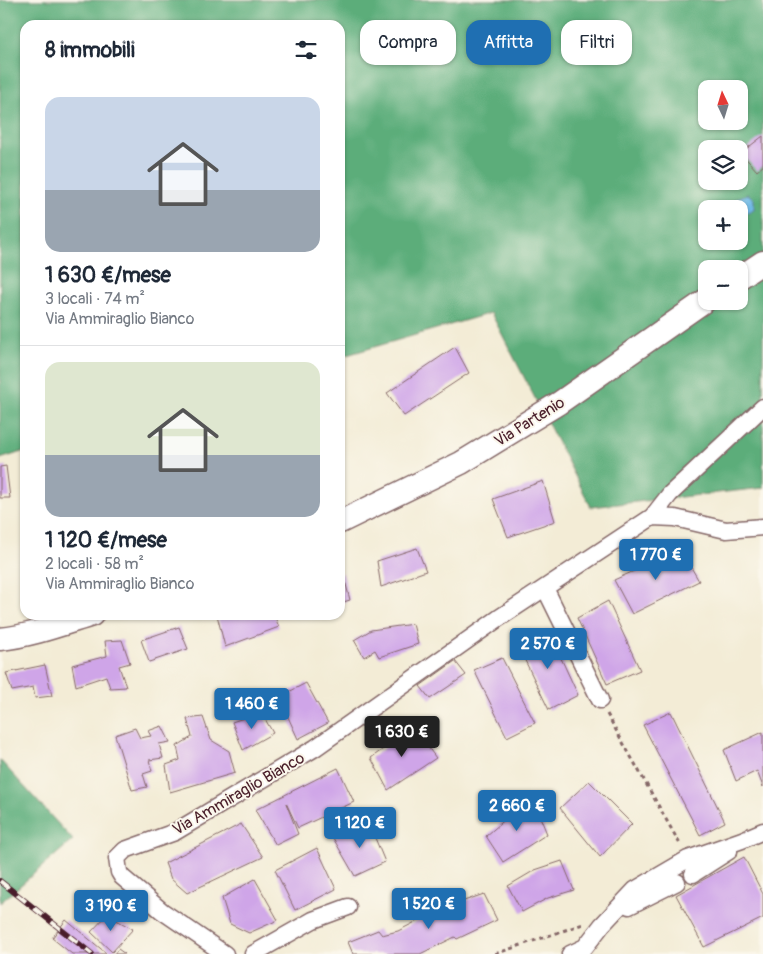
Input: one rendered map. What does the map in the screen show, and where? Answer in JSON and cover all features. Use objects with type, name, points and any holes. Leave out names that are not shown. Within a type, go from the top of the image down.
[{"type":"main road","points":[[748,272],[763,262]]},
{"type":"main road","name":"Via Partenio","points":[[345,520],[461,463],[559,402],[698,306]]},
{"type":"main road","points":[[0,639],[76,620]]},
{"type":"street","name":"Via Ammiraglio Bianco","points":[[226,954],[162,911],[122,877],[119,872],[117,858],[125,850],[175,832],[315,748],[499,618],[652,517],[670,494],[763,407]]},
{"type":"street","points":[[670,494],[675,518]]},
{"type":"street","points":[[652,517],[675,518],[726,530],[763,527]]},
{"type":"street","points":[[545,588],[600,700]]},
{"type":"street","points":[[570,954],[586,951],[602,925],[635,890],[763,831]]},
{"type":"street","points":[[602,925],[636,901],[677,882]]},
{"type":"street","points":[[253,954],[313,920],[348,906]]},
{"type":"path","points":[[600,700],[690,866]]},
{"type":"path","points":[[495,954],[573,928],[616,910]]},
{"type":"green space","points":[[0,0],[763,0],[763,488],[591,507],[491,313],[345,356],[345,20],[20,20],[20,453],[0,459]]},
{"type":"green space","points":[[0,760],[73,840],[0,903]]},
{"type":"water","points":[[748,194],[754,199],[754,209],[748,212],[748,200],[734,200]]},
{"type":"building","points":[[763,136],[763,166],[757,171],[748,161],[748,148]]},
{"type":"building","points":[[455,347],[469,373],[404,416],[387,393]]},
{"type":"building","points":[[6,466],[10,498],[0,498],[0,467]]},
{"type":"building","points":[[543,481],[555,521],[508,537],[493,499]]},
{"type":"building","points":[[417,548],[426,571],[381,587],[377,561]]},
{"type":"building","points":[[681,550],[699,581],[632,614],[614,580]]},
{"type":"building","points":[[345,581],[350,600],[345,602]]},
{"type":"building","points":[[608,601],[640,670],[607,684],[577,618]]},
{"type":"building","points":[[218,620],[276,620],[279,627],[225,647]]},
{"type":"building","points":[[413,624],[418,644],[379,657],[375,650],[364,657],[354,640],[371,630]]},
{"type":"building","points":[[179,627],[188,649],[149,662],[141,640]]},
{"type":"building","points":[[548,630],[578,695],[549,710],[517,644]]},
{"type":"building","points":[[122,640],[130,663],[119,666],[126,687],[110,688],[106,676],[76,686],[72,665],[107,656],[105,641]]},
{"type":"building","points":[[502,658],[535,723],[507,737],[474,670]]},
{"type":"building","points":[[455,661],[466,675],[430,699],[420,686]]},
{"type":"building","points":[[45,665],[52,696],[35,698],[33,687],[12,691],[6,673]]},
{"type":"building","points":[[306,683],[328,723],[298,739],[279,697]]},
{"type":"building","points":[[261,712],[273,733],[243,750],[232,722]]},
{"type":"building","points":[[671,712],[725,822],[700,835],[643,725]]},
{"type":"building","points":[[203,717],[211,740],[229,751],[235,773],[170,792],[166,765],[180,760],[177,746],[192,737],[187,719]]},
{"type":"building","points":[[162,726],[170,742],[159,744],[163,758],[149,760],[152,771],[143,774],[147,787],[132,790],[115,735],[135,728],[140,738],[151,736],[148,731]]},
{"type":"building","points":[[413,727],[436,758],[388,790],[371,758]]},
{"type":"building","points":[[763,732],[763,787],[757,771],[736,781],[724,750]]},
{"type":"building","points":[[338,768],[354,802],[298,828],[286,803],[298,834],[276,845],[255,810]]},
{"type":"building","points":[[589,781],[632,824],[600,857],[560,808]]},
{"type":"building","points":[[534,802],[547,834],[503,862],[486,836],[516,810]]},
{"type":"building","points":[[368,821],[385,862],[355,876],[333,838]]},
{"type":"building","points":[[241,824],[263,857],[187,893],[171,879],[165,863]]},
{"type":"building","points":[[317,848],[336,889],[295,910],[275,870]]},
{"type":"building","points":[[744,857],[763,894],[763,918],[704,947],[676,895]]},
{"type":"building","points":[[562,861],[574,890],[548,898],[522,912],[508,886],[535,870]]},
{"type":"building","points":[[255,879],[278,920],[249,933],[230,924],[222,898]]},
{"type":"building","points":[[484,894],[497,920],[420,954],[353,954],[348,942],[378,930],[382,935],[398,931],[441,909]]},
{"type":"building","points":[[107,915],[133,929],[112,952],[91,932]]},
{"type":"building","points":[[66,920],[106,953],[72,954],[52,938]]},
{"type":"building","points":[[118,949],[125,954],[114,954]]},
{"type":"railway","points":[[0,881],[92,954]]}]
